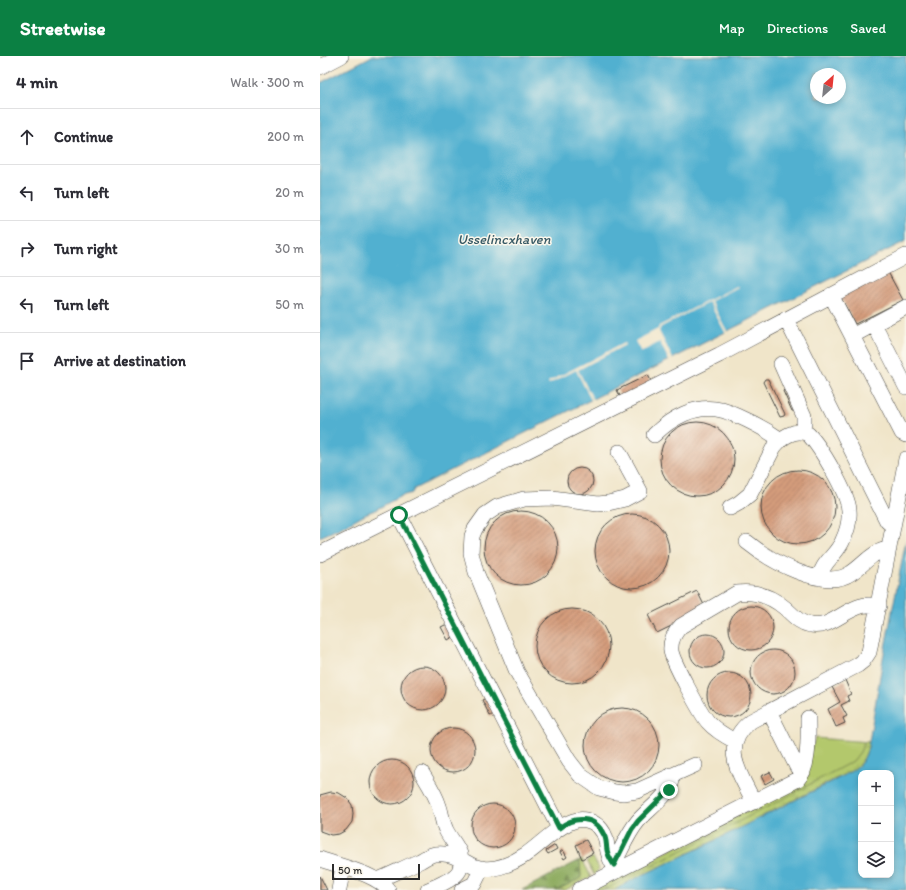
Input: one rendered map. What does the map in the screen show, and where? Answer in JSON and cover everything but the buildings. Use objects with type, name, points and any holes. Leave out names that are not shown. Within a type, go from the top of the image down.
[{"type":"street","points":[[320,66],[341,56]]},
{"type":"street","points":[[320,554],[712,359],[906,256]]},
{"type":"street","points":[[832,295],[902,434],[906,436]]},
{"type":"street","points":[[852,336],[906,307]]},
{"type":"street","points":[[786,319],[887,521],[893,526]]},
{"type":"street","points":[[874,324],[906,387]]},
{"type":"street","points":[[781,364],[804,416],[804,424],[800,432]]},
{"type":"street","points":[[654,435],[662,427],[681,415],[698,410],[714,409],[729,412],[756,424],[781,440]]},
{"type":"street","points":[[730,508],[750,494],[774,447],[781,440],[788,435],[800,432],[808,434],[822,452],[845,495],[849,509],[849,518],[845,535],[837,551],[824,566],[819,578]]},
{"type":"street","points":[[619,452],[640,491],[625,499],[598,504],[552,498],[524,500],[505,504],[491,511],[480,521],[472,536],[471,553],[476,572],[517,672],[569,761],[580,775],[599,788],[611,792],[623,793],[637,791],[695,765]]},
{"type":"street","points":[[754,802],[735,762],[735,741],[738,735],[746,725],[769,711],[863,661],[871,647],[906,459]]},
{"type":"street","points":[[399,515],[559,828]]},
{"type":"street","points":[[747,542],[779,564],[819,578],[832,579],[850,574],[877,552],[889,549]]},
{"type":"street","points":[[735,741],[720,733],[701,713],[671,655],[672,639],[681,626],[736,593],[745,592],[762,595],[775,601],[798,620],[810,625],[827,623],[859,606],[879,606]]},
{"type":"street","points":[[769,711],[797,767],[803,772]]},
{"type":"street","points":[[579,890],[612,871],[798,779],[803,772],[808,739],[808,718]]},
{"type":"street","points":[[422,773],[439,805],[446,831],[457,846],[461,859],[461,865],[456,876],[428,890]]},
{"type":"street","points":[[612,871],[632,829],[669,790],[673,782],[672,775]]},
{"type":"street","points":[[320,859],[343,867],[383,885],[434,854],[447,854],[461,859],[473,866],[482,868],[500,867],[523,857],[559,828],[575,819],[586,820],[597,825],[605,836],[612,871]]},
{"type":"street","points":[[340,890],[343,867]]},
{"type":"street","points":[[462,890],[474,884],[482,868]]},
{"type":"green space","points":[[815,738],[869,742],[862,762],[615,890],[593,890],[798,784]]},
{"type":"green space","points":[[864,742],[869,742],[866,754],[862,761],[853,770],[706,845],[628,882],[615,890],[601,890],[610,887],[777,802],[853,761],[860,752]]},
{"type":"green space","points":[[593,857],[599,869],[594,875],[587,861]]},
{"type":"green space","points":[[582,859],[591,877],[565,890],[557,890],[581,878],[580,860]]},
{"type":"green space","points":[[580,860],[581,878],[557,890],[522,890]]},
{"type":"water","name":"Usselincxhaven","points":[[372,56],[906,56],[906,241],[414,489],[412,493],[401,496],[320,537],[320,83]]},
{"type":"water","points":[[906,540],[906,890],[615,890],[628,882],[706,845],[841,777],[861,763],[868,748],[883,658]]},
{"type":"pier","points":[[737,286],[738,287],[711,301],[728,333],[726,334],[709,302],[661,327],[659,331],[674,361],[670,363],[660,342],[641,352],[635,341],[658,329],[659,326]]},
{"type":"pier","points":[[624,343],[625,345],[578,370],[594,401],[592,402],[576,370],[549,384],[548,382]]},
{"type":"route","points":[[399,515],[559,828],[575,819],[586,820],[597,825],[605,836],[609,857],[614,865],[632,829],[669,790]]}]
